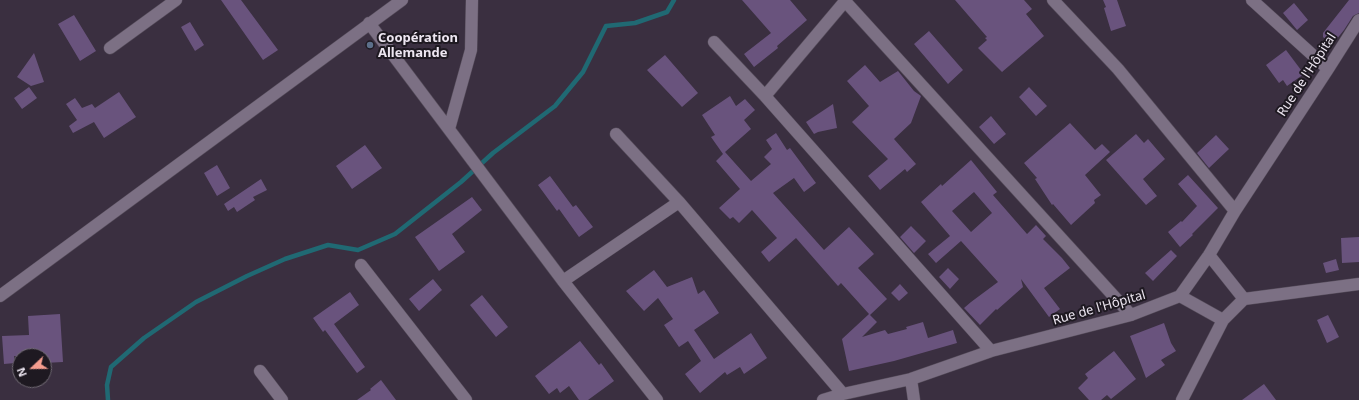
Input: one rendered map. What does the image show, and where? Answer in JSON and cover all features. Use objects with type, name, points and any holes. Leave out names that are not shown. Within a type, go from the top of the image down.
[{"type":"street","points":[[110,48],[176,0]]},
{"type":"street","points":[[0,296],[402,0]]},
{"type":"street","points":[[449,129],[471,50],[472,0]]},
{"type":"street","points":[[765,96],[845,0],[1131,315]]},
{"type":"street","points":[[1053,0],[1118,69],[1235,211]]},
{"type":"street","points":[[1252,0],[1328,69]]},
{"type":"street","points":[[369,23],[563,281],[658,400]]},
{"type":"street","name":"Rue de l'Hôpital","points":[[823,400],[910,379],[991,351],[1131,315],[1180,296],[1209,255],[1235,211],[1358,24]]},
{"type":"street","points":[[714,42],[765,96],[991,351]]},
{"type":"street","points":[[616,134],[679,202],[843,394]]},
{"type":"street","points":[[563,281],[679,202]]},
{"type":"street","points":[[1209,255],[1244,298]]},
{"type":"street","points":[[361,265],[466,400]]},
{"type":"street","points":[[1182,400],[1223,320],[1244,298],[1359,284]]},
{"type":"street","points":[[1180,296],[1223,320]]},
{"type":"street","points":[[260,371],[282,400]]},
{"type":"street","points":[[910,379],[914,400]]},
{"type":"building","points":[[221,0],[241,0],[278,50],[263,60]]},
{"type":"building","points":[[742,0],[790,0],[807,20],[777,46],[778,48],[754,67],[744,54],[771,33]]},
{"type":"building","points":[[955,0],[1024,0],[1032,9],[1026,14],[1044,36],[1002,72],[978,48],[987,40],[985,38],[987,37]]},
{"type":"building","points":[[1103,0],[1117,0],[1126,26],[1111,31]]},
{"type":"building","points":[[1349,0],[1359,0],[1359,13],[1353,16],[1332,45],[1323,37],[1323,33]]},
{"type":"building","points":[[1294,3],[1308,20],[1297,30],[1283,13]]},
{"type":"building","points":[[74,15],[96,51],[80,61],[58,24]]},
{"type":"building","points":[[190,22],[204,45],[195,51],[181,27]]},
{"type":"building","points":[[929,31],[963,70],[948,84],[914,44]]},
{"type":"building","points":[[1286,50],[1304,74],[1287,86],[1283,80],[1279,83],[1266,65]]},
{"type":"building","points":[[34,53],[44,82],[31,86],[17,77]]},
{"type":"building","points":[[665,55],[698,93],[682,107],[647,70]]},
{"type":"building","points":[[865,65],[880,82],[898,71],[914,91],[921,96],[911,123],[894,139],[916,164],[907,172],[905,169],[880,190],[868,176],[888,159],[852,122],[869,106],[847,81]]},
{"type":"building","points":[[29,87],[37,98],[22,109],[14,98]]},
{"type":"building","points":[[1029,87],[1047,106],[1036,116],[1019,97]]},
{"type":"building","points":[[119,92],[136,117],[104,138],[94,122],[73,133],[69,126],[77,120],[66,104],[75,98],[82,108],[92,104],[95,108]]},
{"type":"building","points":[[730,96],[736,106],[745,99],[755,110],[744,120],[751,129],[725,152],[751,181],[771,164],[764,157],[772,149],[766,140],[776,133],[787,150],[790,148],[816,183],[804,192],[794,178],[773,193],[824,250],[849,227],[874,254],[858,268],[887,299],[870,315],[877,322],[862,337],[885,330],[888,334],[907,329],[906,327],[923,322],[928,338],[953,330],[957,343],[894,361],[849,371],[842,339],[869,314],[841,283],[838,286],[796,238],[769,262],[761,252],[777,238],[752,210],[739,223],[733,217],[730,219],[719,208],[740,189],[716,161],[723,154],[711,137],[715,135],[702,115]]},
{"type":"building","points":[[833,104],[837,128],[814,134],[806,122]]},
{"type":"building","points":[[991,116],[1006,134],[994,144],[979,127]]},
{"type":"building","points":[[1070,123],[1095,150],[1102,144],[1110,152],[1085,175],[1101,195],[1094,200],[1095,203],[1071,225],[1053,204],[1052,205],[1035,179],[1037,178],[1024,163]]},
{"type":"building","points":[[1136,134],[1144,143],[1148,139],[1165,159],[1143,179],[1157,196],[1146,205],[1106,160]]},
{"type":"building","points":[[1216,135],[1229,149],[1209,168],[1197,153]]},
{"type":"building","points":[[365,145],[382,168],[352,189],[336,166]]},
{"type":"building","points":[[971,160],[997,192],[993,195],[1027,234],[1036,225],[1046,236],[1043,239],[1070,268],[1044,288],[1060,309],[1049,317],[1021,279],[1023,287],[997,310],[996,309],[980,325],[964,308],[998,282],[961,241],[936,263],[928,254],[950,236],[921,202],[941,184],[942,186]],"holes":[[[974,192],[992,213],[971,232],[952,211]]]},
{"type":"building","points":[[217,165],[230,188],[217,196],[204,173]]},
{"type":"building","points":[[1188,175],[1218,208],[1180,247],[1168,232],[1181,221],[1182,222],[1197,206],[1178,184]]},
{"type":"building","points":[[550,176],[573,207],[576,205],[593,227],[579,237],[559,209],[557,211],[538,185]]},
{"type":"building","points":[[261,179],[267,190],[253,197],[255,200],[237,212],[234,207],[228,211],[224,204]]},
{"type":"building","points":[[472,197],[482,210],[452,234],[465,252],[439,271],[415,237]]},
{"type":"building","points":[[911,226],[926,241],[914,253],[900,237]]},
{"type":"building","points":[[1359,237],[1359,262],[1342,263],[1341,238]]},
{"type":"building","points":[[1171,250],[1177,256],[1153,281],[1145,273]]},
{"type":"building","points":[[1336,259],[1339,270],[1326,273],[1323,263]]},
{"type":"building","points":[[948,268],[959,279],[950,289],[939,277]]},
{"type":"building","points":[[654,270],[667,287],[692,277],[698,294],[704,290],[719,313],[694,330],[714,359],[751,333],[767,358],[744,374],[740,367],[727,375],[725,372],[700,393],[685,374],[701,361],[688,341],[679,347],[664,325],[673,319],[658,298],[644,311],[626,291]]},
{"type":"building","points":[[433,279],[442,290],[419,311],[409,299]]},
{"type":"building","points":[[900,284],[908,293],[899,301],[891,293]]},
{"type":"building","points":[[350,292],[359,305],[334,324],[365,367],[357,373],[325,330],[323,332],[313,318]]},
{"type":"building","points":[[482,295],[508,327],[496,337],[470,305]]},
{"type":"building","points":[[60,314],[63,362],[52,363],[52,348],[12,348],[12,363],[4,364],[2,336],[29,335],[28,316]]},
{"type":"building","points":[[1328,315],[1339,337],[1327,343],[1317,320]]},
{"type":"building","points":[[1164,323],[1171,343],[1176,351],[1161,360],[1165,365],[1146,378],[1130,336]]},
{"type":"building","points":[[580,341],[599,365],[601,363],[614,381],[588,400],[579,400],[569,386],[560,393],[557,388],[549,394],[535,376]]},
{"type":"building","points":[[1114,351],[1136,379],[1111,399],[1107,395],[1101,400],[1089,400],[1078,388],[1088,378],[1085,374]]},
{"type":"building","points":[[381,380],[396,400],[357,400],[371,390],[370,389]]},
{"type":"building","points":[[1264,384],[1276,400],[1242,400]]},
{"type":"waterway","points":[[108,400],[107,385],[111,367],[144,338],[196,302],[247,276],[285,259],[328,245],[358,250],[395,234],[461,182],[493,153],[555,106],[583,72],[606,26],[635,23],[667,12],[674,0]]},
{"type":"place","name":"Coopération Allemande","points":[[370,45]]}]
